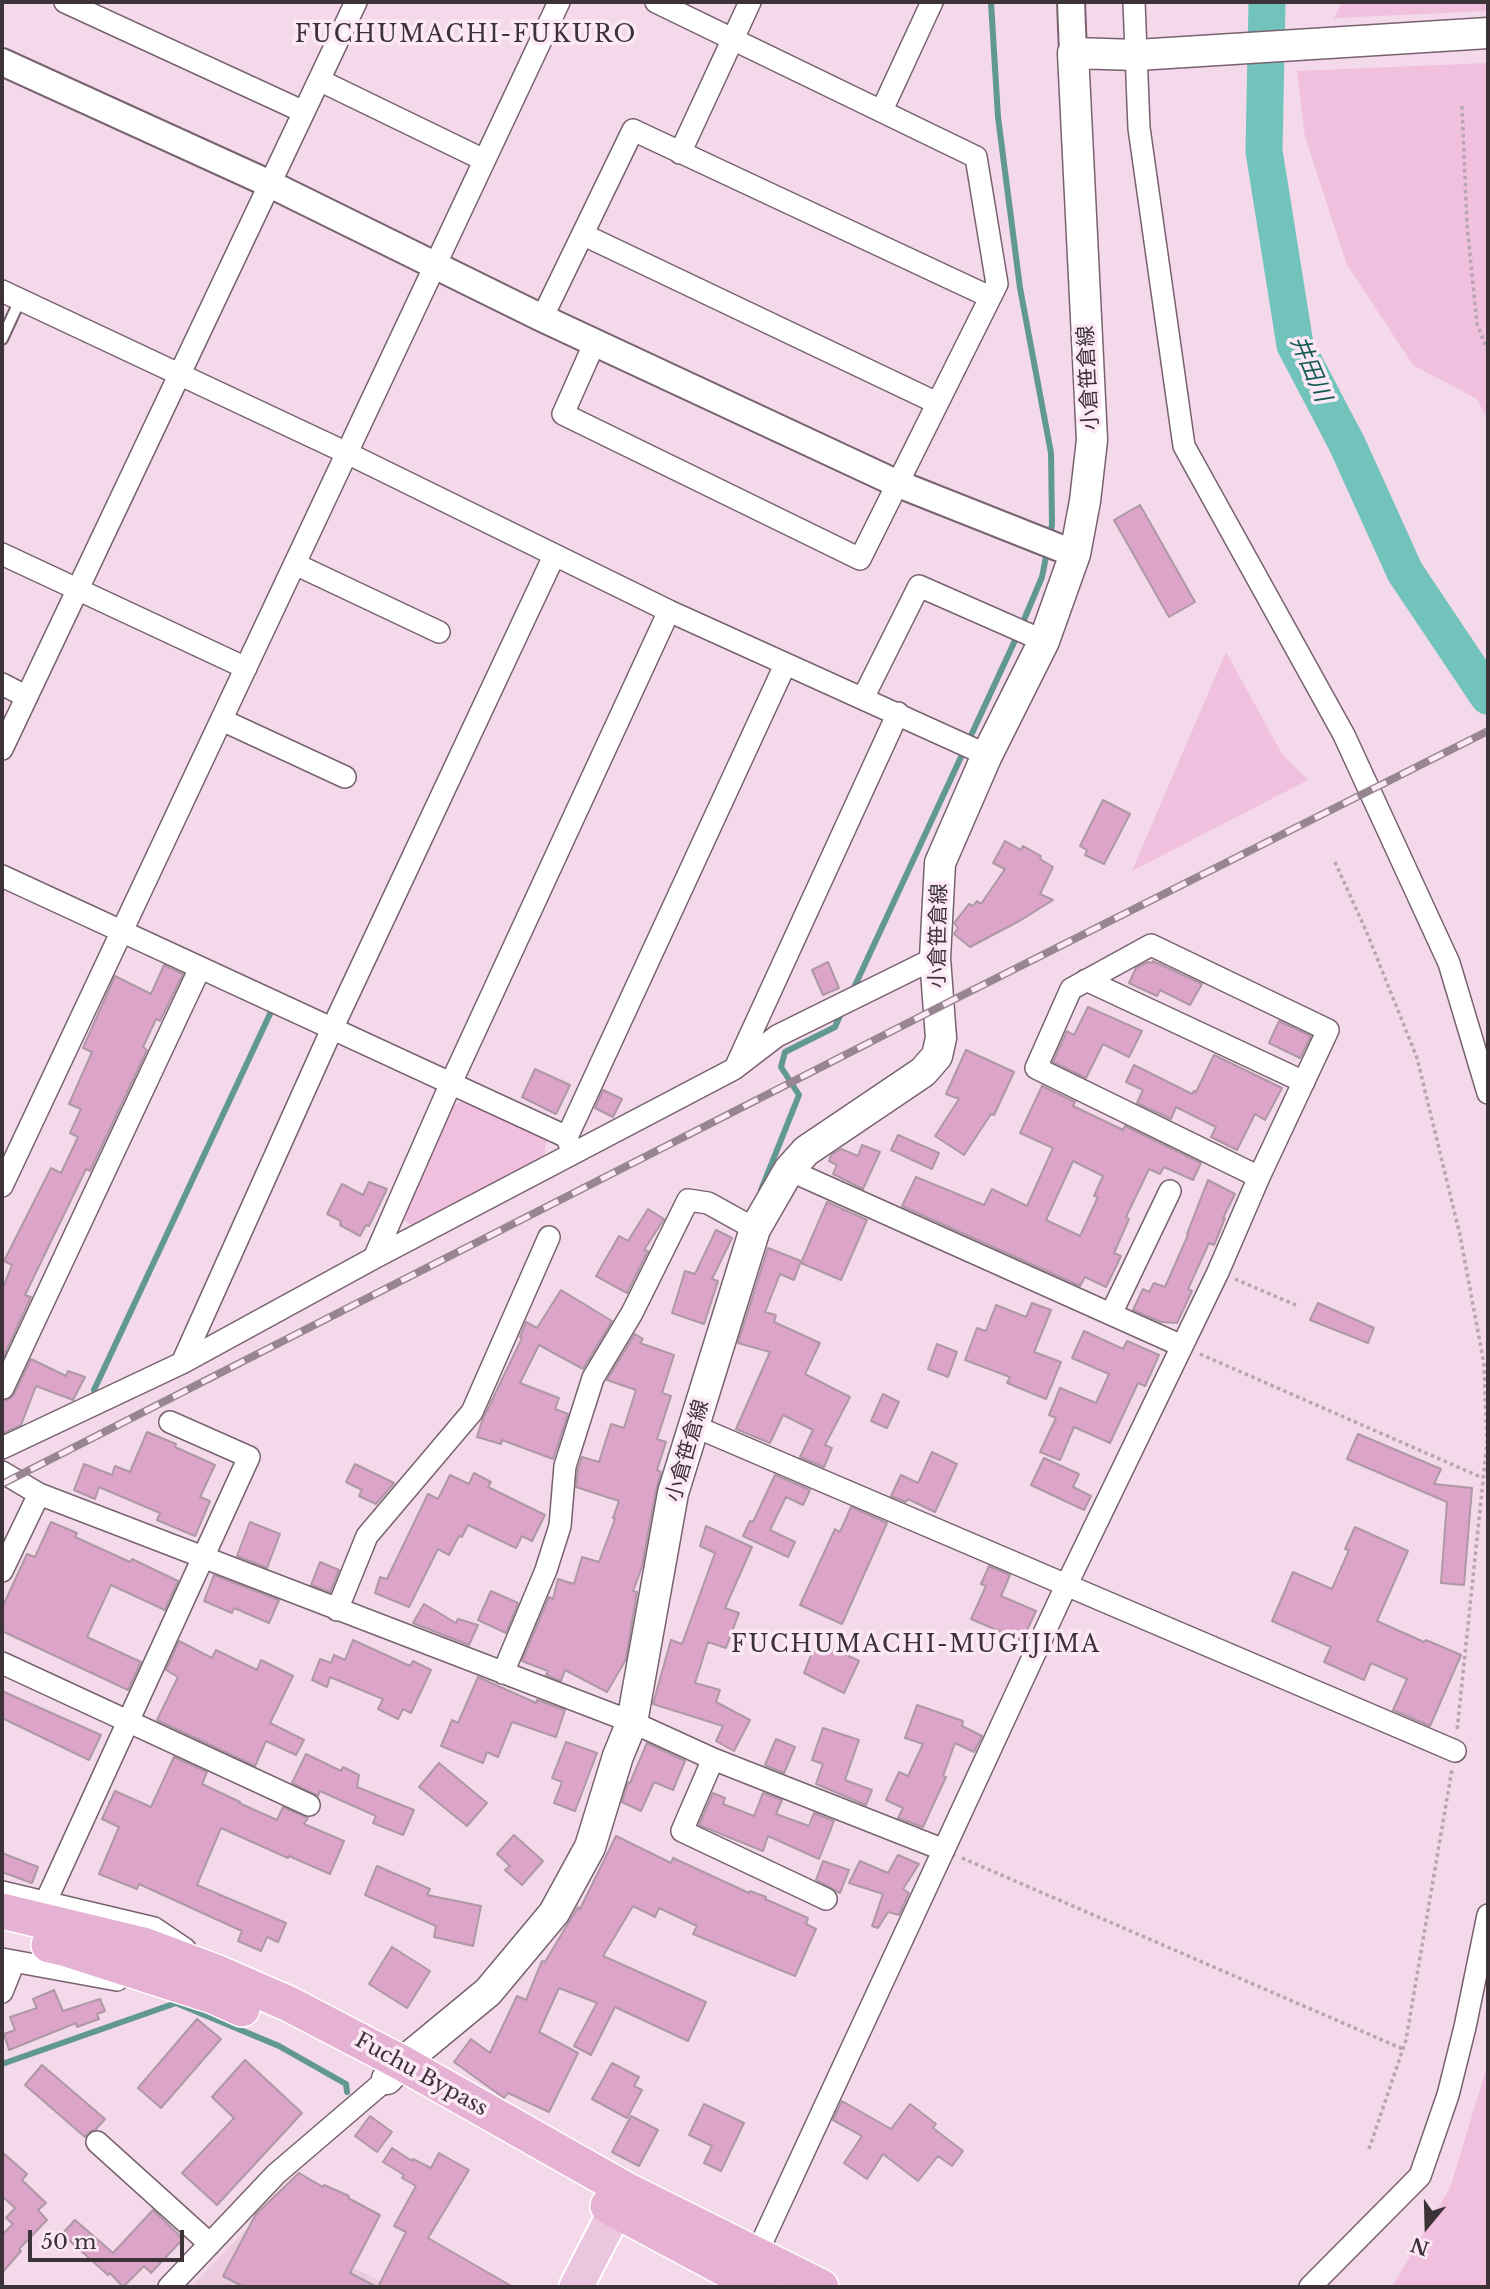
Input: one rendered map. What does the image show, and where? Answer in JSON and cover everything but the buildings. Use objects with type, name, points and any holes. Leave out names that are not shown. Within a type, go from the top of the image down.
[{"type":"highway","name":"Fuchu Bypass","points":[[2,1911],[143,1945],[277,2023],[395,2071],[620,2200],[758,2271],[821,2287]]},
{"type":"highway","name":"Fuchu Bypass","points":[[6,1952],[67,1948],[215,1985]]},
{"type":"main road","points":[[1073,53],[1150,54],[1488,33]]},
{"type":"main road","name":"小倉笹倉線","points":[[395,2071],[488,1992],[554,1913],[590,1847],[618,1756],[632,1722],[673,1493],[755,1228],[789,1170],[806,1151],[923,1072],[937,1055],[941,1038],[935,958],[940,863],[987,755],[1044,641],[1075,554],[1085,500],[1092,440],[1073,53]]},
{"type":"main road","points":[[576,2287],[620,2200]]},
{"type":"street","points":[[65,2],[304,113]]},
{"type":"street","points":[[2,1186],[559,2]]},
{"type":"street","points":[[595,342],[563,414],[860,559],[997,284],[976,157],[656,2]]},
{"type":"street","points":[[680,153],[750,2]]},
{"type":"street","points":[[1072,2],[1073,53]]},
{"type":"street","points":[[1134,2],[1150,54],[1139,128],[1184,446],[1350,748],[1449,963],[1488,1093]]},
{"type":"street","points":[[2,749],[304,113],[349,4]]},
{"type":"street","points":[[882,110],[926,4]]},
{"type":"street","points":[[2,62],[270,184],[542,318],[897,483],[1075,554]]},
{"type":"street","points":[[319,80],[484,160]]},
{"type":"street","points":[[542,318],[633,130],[990,297]]},
{"type":"street","points":[[584,235],[937,403]]},
{"type":"street","points":[[11,295],[347,453],[669,611],[987,755]]},
{"type":"street","points":[[2,554],[246,668]]},
{"type":"street","points":[[182,1363],[332,1030],[554,556]]},
{"type":"street","points":[[295,564],[439,632]]},
{"type":"street","points":[[863,698],[919,586],[1044,641]]},
{"type":"street","points":[[374,1258],[451,1083],[669,611]]},
{"type":"street","points":[[570,1146],[785,665]]},
{"type":"street","points":[[2,684],[27,696]]},
{"type":"street","points":[[734,1069],[898,713]]},
{"type":"street","points":[[222,720],[345,777]]},
{"type":"street","points":[[2,876],[451,1083],[570,1146]]},
{"type":"street","points":[[758,2271],[944,1850],[1066,1586],[1218,1272],[1328,1030],[1151,945],[1071,989],[1036,1068],[1259,1177]]},
{"type":"street","points":[[2,1448],[182,1363],[570,1146],[734,1069],[777,1036],[935,958]]},
{"type":"street","points":[[2,1388],[200,968]]},
{"type":"street","points":[[1086,980],[1304,1082]]},
{"type":"street","points":[[789,1170],[1182,1346]]},
{"type":"street","points":[[1111,1314],[1170,1191]]},
{"type":"street","points":[[503,1673],[560,1526],[565,1466],[593,1378],[632,1313],[688,1200],[708,1203],[755,1228]]},
{"type":"street","points":[[337,1610],[367,1536],[472,1412],[549,1237]]},
{"type":"street","points":[[46,1901],[249,1457],[170,1422]]},
{"type":"street","points":[[694,1426],[1455,1751]]},
{"type":"street","points":[[2,1472],[39,1494],[632,1722],[713,1759],[944,1850]]},
{"type":"street","points":[[2,1571],[39,1494]]},
{"type":"street","points":[[2,1663],[309,1805]]},
{"type":"street","points":[[713,1759],[682,1830],[826,1899]]},
{"type":"street","points":[[2,1892],[154,1927],[215,1985]]},
{"type":"street","points":[[1310,2287],[1420,2176],[1451,2084],[1488,1915]]},
{"type":"street","points":[[2,1992],[6,1952]]},
{"type":"street","points":[[169,2287],[276,2174],[395,2071]]},
{"type":"street","points":[[97,2142],[210,2244]]},
{"type":"lane","points":[[2,339],[11,295]]},
{"type":"path","points":[[1462,106],[1467,225],[1477,324],[1488,351]]},
{"type":"path","points":[[1335,862],[1367,933],[1417,1058],[1460,1236],[1484,1364],[1487,1443],[1455,1751],[1403,2049],[1368,2149]]},
{"type":"path","points":[[1218,1272],[1298,1306]]},
{"type":"path","points":[[1182,1346],[1483,1478]]},
{"type":"path","points":[[944,1850],[1403,2049]]},
{"type":"shaded area","points":[[1342,2],[1488,2],[1488,11],[1334,18]]},
{"type":"shaded area","points":[[1488,63],[1488,420],[1477,399],[1413,365],[1347,265],[1305,137],[1297,71]]},
{"type":"shaded area","points":[[1226,652],[1282,754],[1308,780],[1132,871]]},
{"type":"shaded area","points":[[466,1099],[547,1137],[544,1157],[414,1227],[398,1215],[447,1109]]},
{"type":"shaded area","points":[[1488,2063],[1486,2287],[1392,2287],[1450,2188]]},
{"type":"shaded area","points":[[256,2219],[392,2287],[191,2287]]},
{"type":"waterway","points":[[991,2],[998,117],[1020,288],[1051,453],[1050,537]]},
{"type":"waterway","name":"井田川","points":[[1267,2],[1264,151],[1295,345],[1347,444],[1405,572],[1488,696]]},
{"type":"waterway","points":[[852,992],[1018,634],[1042,577],[1047,552]]},
{"type":"waterway","points":[[761,1190],[799,1095],[781,1067],[785,1052],[835,1027],[842,1011]]},
{"type":"waterway","points":[[94,1390],[270,1014]]},
{"type":"waterway","points":[[2,2064],[176,2003],[279,2046],[346,2084],[347,2092]]},
{"type":"railway","points":[[2,1484],[1488,731]]},
{"type":"district","name":"FUCHUMACHI-FUKURO","points":[[466,36]]},
{"type":"district","name":"FUCHUMACHI-MUGIJIMA","points":[[916,1646]]}]
